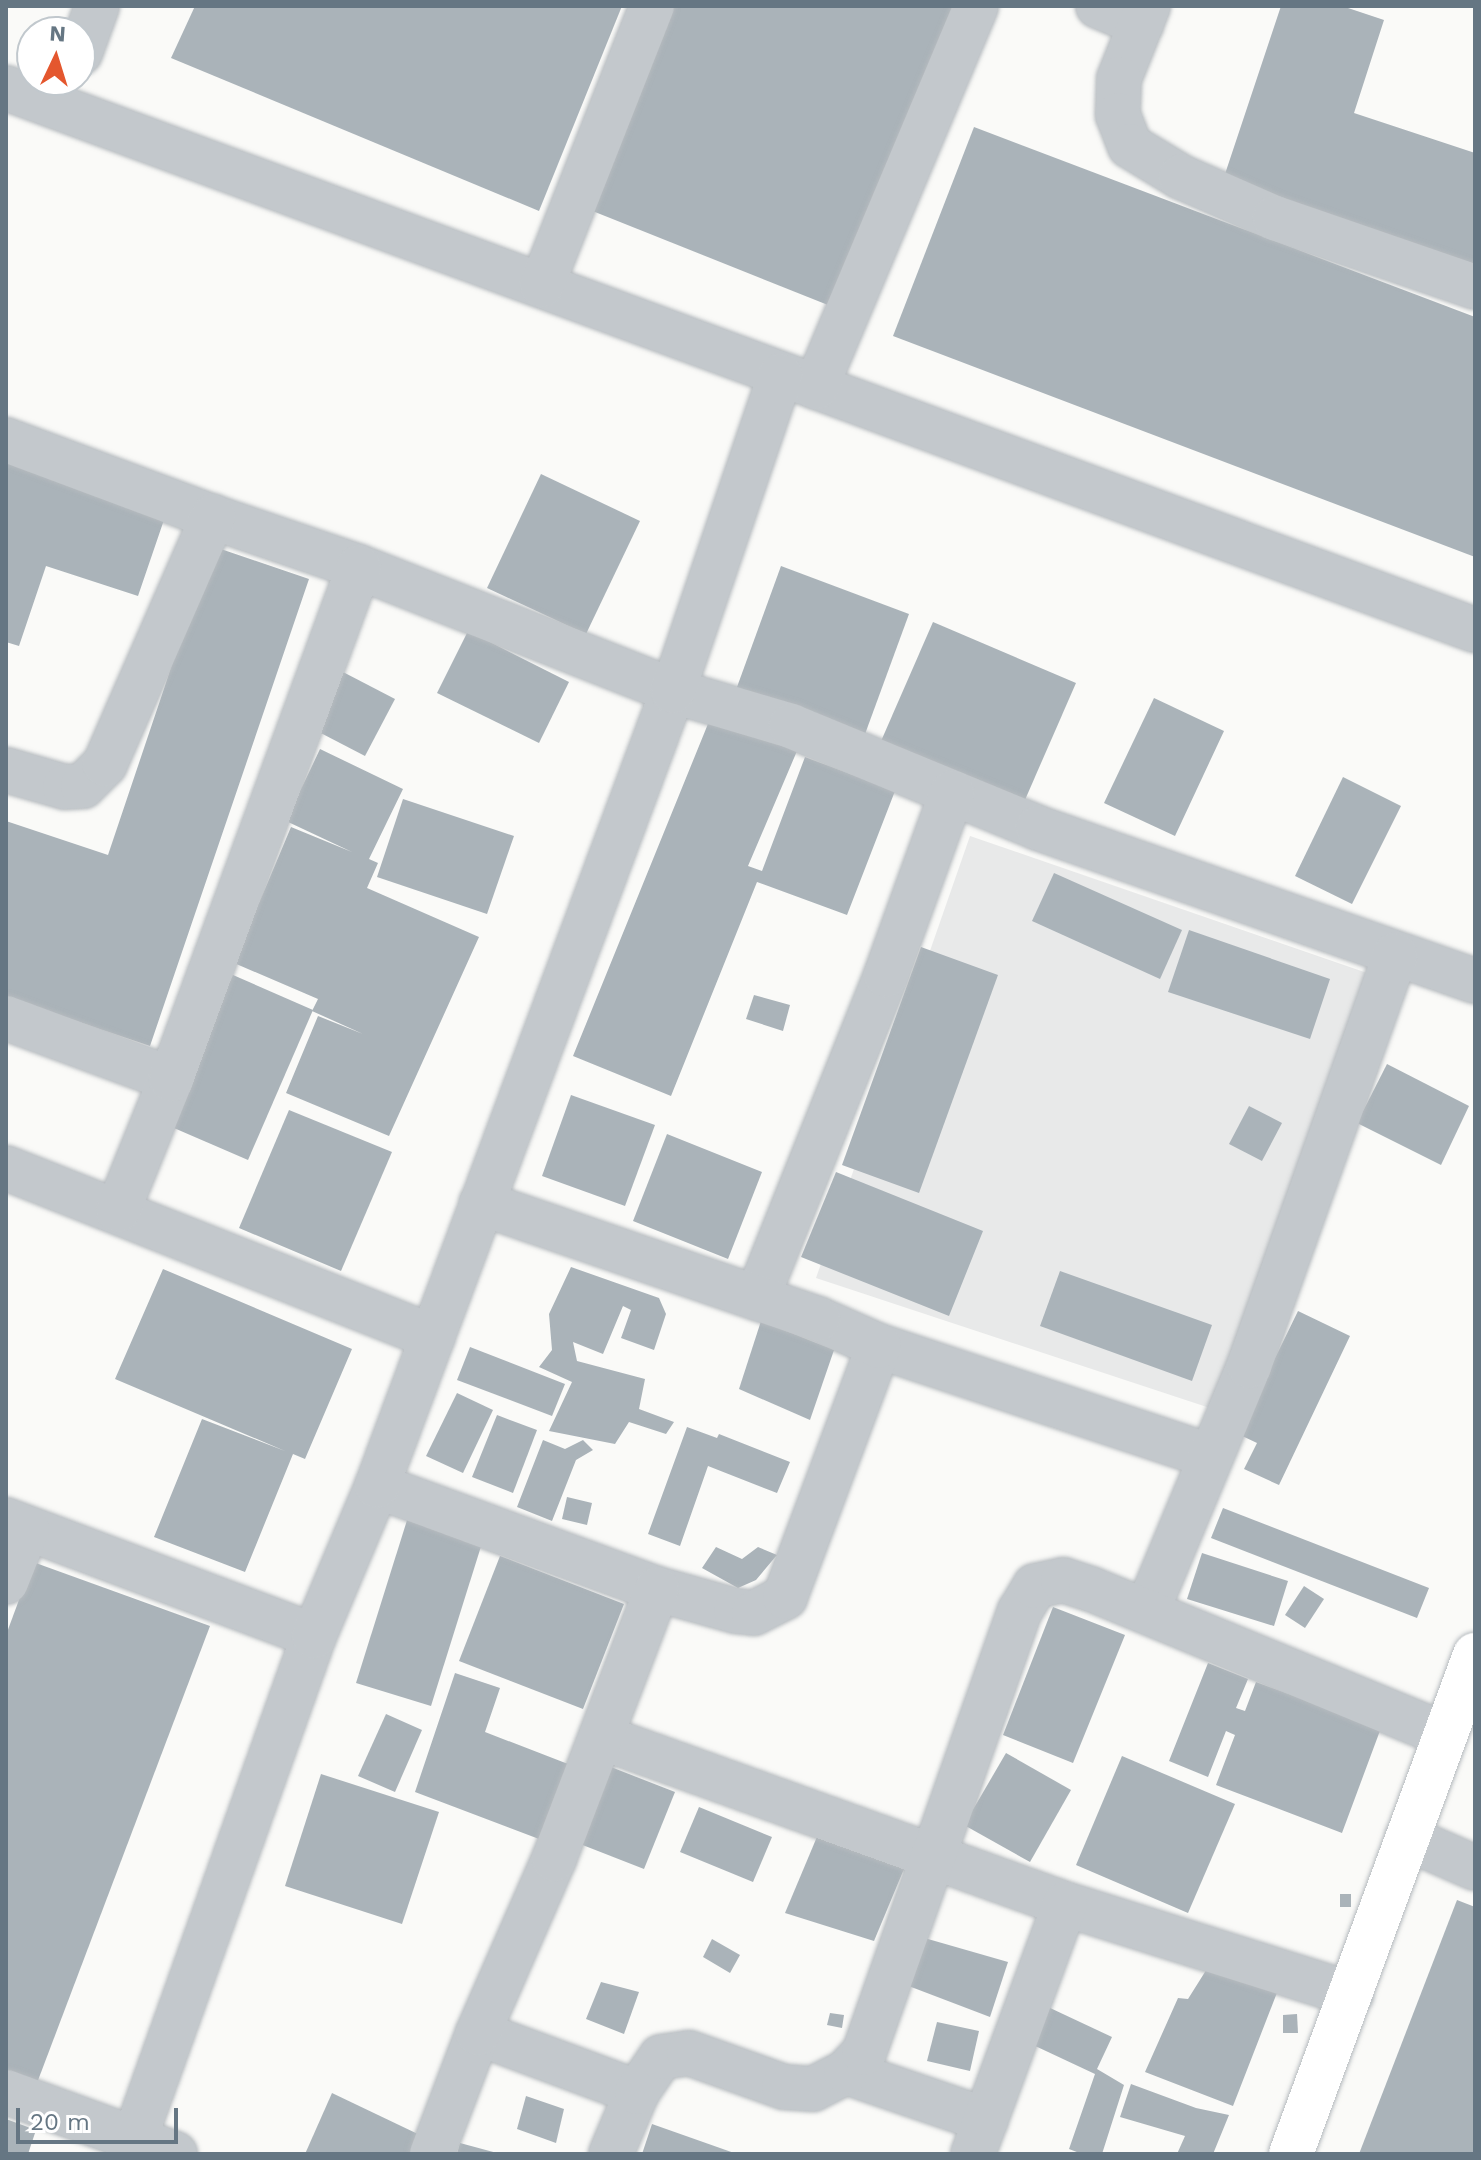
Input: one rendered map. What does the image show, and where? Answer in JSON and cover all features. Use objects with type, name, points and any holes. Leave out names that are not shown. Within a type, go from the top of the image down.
[{"type":"main road","points":[[1291,2154],[1475,1655]]},
{"type":"street","points":[[542,285],[652,6]]},
{"type":"street","points":[[6,2092],[146,2149],[314,1636],[377,1486],[673,691],[798,382],[976,6]]},
{"type":"street","points":[[1098,6],[1144,15],[1119,79],[1118,115],[1130,146],[1181,177],[1275,218],[1475,287]]},
{"type":"street","points":[[72,96],[542,285],[1475,630]]},
{"type":"street","points":[[6,440],[359,567],[673,691],[791,726],[1038,828],[1475,981]]},
{"type":"street","points":[[6,770],[65,787],[83,786],[105,764],[213,517]]},
{"type":"street","points":[[118,1210],[171,1079],[359,567]]},
{"type":"street","points":[[757,1298],[886,975],[952,793]]},
{"type":"street","points":[[1147,1611],[1249,1366],[1395,955]]},
{"type":"street","points":[[6,1018],[171,1079]]},
{"type":"street","points":[[6,1168],[433,1337]]},
{"type":"street","points":[[481,1203],[818,1319],[879,1346],[1210,1456]]},
{"type":"street","points":[[377,1486],[657,1589],[754,1613],[785,1597],[879,1346]]},
{"type":"street","points":[[6,1582],[16,1524],[314,1636]]},
{"type":"street","points":[[611,2154],[637,2092],[661,2057],[689,2053],[784,2087],[813,2089],[846,2072],[864,2053],[1020,1611],[1035,1586],[1063,1580],[1147,1611],[1445,1735]]},
{"type":"street","points":[[432,2154],[478,2033],[554,1859],[657,1589]]},
{"type":"street","points":[[601,1737],[1065,1904],[1351,1994]]},
{"type":"street","points":[[1407,1838],[1475,1868]]},
{"type":"street","points":[[846,2072],[980,2137],[1065,1904]]},
{"type":"street","points":[[478,2033],[637,2092]]},
{"type":"shaded area","points":[[970,836],[1370,974],[1219,1411],[816,1278]]},
{"type":"building","points":[[195,6],[622,6],[539,211],[171,58]]},
{"type":"building","points":[[672,6],[966,6],[843,311],[590,210]]},
{"type":"building","points":[[1281,6],[1342,6],[1384,20],[1354,113],[1475,153],[1475,264],[1223,180]]},
{"type":"building","points":[[974,127],[1475,317],[1475,557],[893,336]]},
{"type":"building","points":[[6,461],[166,514],[138,596],[46,566],[19,646],[6,642]]},
{"type":"building","points":[[541,474],[640,521],[586,634],[487,588]]},
{"type":"building","points":[[212,546],[309,579],[150,1046],[6,997],[6,821],[108,855]]},
{"type":"building","points":[[781,566],[909,614],[861,745],[733,698]]},
{"type":"building","points":[[933,622],[1076,683],[1021,809],[878,748]]},
{"type":"building","points":[[468,631],[569,682],[539,743],[437,693]]},
{"type":"building","points":[[343,672],[395,699],[365,756],[313,729]]},
{"type":"building","points":[[1154,698],[1224,731],[1175,836],[1104,803]]},
{"type":"building","points":[[712,714],[797,751],[748,866],[762,871],[805,757],[895,791],[847,915],[757,882],[671,1096],[573,1056]]},
{"type":"building","points":[[320,749],[403,789],[369,859],[378,863],[367,888],[479,937],[389,1136],[286,1093],[318,1016],[363,1034],[312,1011],[318,999],[234,963],[291,827],[352,852],[286,821]]},
{"type":"building","points":[[1343,777],[1401,806],[1352,904],[1295,876]]},
{"type":"building","points":[[403,799],[514,836],[487,914],[377,877]]},
{"type":"building","points":[[1054,873],[1182,930],[1160,979],[1032,921]]},
{"type":"building","points":[[1189,930],[1330,979],[1310,1039],[1168,992]]},
{"type":"building","points":[[921,947],[998,975],[919,1193],[842,1165]]},
{"type":"building","points":[[233,975],[313,1010],[248,1160],[167,1125]]},
{"type":"building","points":[[754,995],[790,1005],[783,1031],[746,1019]]},
{"type":"building","points":[[1387,1064],[1469,1106],[1441,1165],[1357,1123]]},
{"type":"building","points":[[571,1095],[655,1125],[625,1206],[542,1176]]},
{"type":"building","points":[[1249,1106],[1282,1123],[1262,1161],[1229,1144]]},
{"type":"building","points":[[289,1110],[392,1152],[341,1271],[239,1228]]},
{"type":"building","points":[[667,1134],[762,1172],[728,1259],[633,1221]]},
{"type":"building","points":[[836,1172],[983,1231],[949,1316],[801,1257]]},
{"type":"building","points":[[571,1267],[659,1298],[666,1314],[654,1350],[621,1338],[631,1310],[623,1306],[603,1354],[573,1342],[577,1361],[645,1379],[639,1409],[674,1422],[666,1434],[629,1422],[615,1444],[549,1431],[572,1382],[539,1367],[552,1350],[549,1314]]},
{"type":"building","points":[[163,1269],[352,1349],[305,1459],[293,1454],[245,1572],[154,1537],[202,1419],[285,1451],[115,1379]]},
{"type":"building","points":[[1060,1271],[1212,1325],[1192,1381],[1040,1326]]},
{"type":"building","points":[[1298,1311],[1350,1336],[1279,1485],[1244,1469],[1257,1443],[1238,1434]]},
{"type":"building","points":[[761,1321],[834,1350],[810,1420],[739,1389]]},
{"type":"building","points":[[470,1347],[565,1384],[552,1416],[457,1380]]},
{"type":"building","points":[[457,1393],[493,1410],[463,1473],[426,1456]]},
{"type":"building","points":[[497,1415],[537,1430],[513,1493],[472,1477]]},
{"type":"building","points":[[687,1427],[717,1438],[719,1434],[790,1462],[777,1493],[708,1466],[680,1546],[648,1534]]},
{"type":"building","points":[[543,1440],[565,1449],[583,1440],[593,1450],[576,1460],[552,1521],[517,1507]]},
{"type":"building","points":[[567,1497],[592,1503],[587,1525],[562,1519]]},
{"type":"building","points":[[1223,1508],[1429,1588],[1417,1618],[1211,1538]]},
{"type":"building","points":[[408,1517],[483,1540],[431,1706],[356,1683]]},
{"type":"building","points":[[716,1547],[742,1559],[758,1547],[777,1555],[756,1580],[738,1588],[702,1568]]},
{"type":"building","points":[[1202,1553],[1288,1581],[1274,1626],[1187,1599]]},
{"type":"building","points":[[500,1556],[624,1604],[583,1709],[459,1661]]},
{"type":"building","points":[[33,1562],[210,1626],[37,2083],[6,2072],[6,1635]]},
{"type":"building","points":[[1304,1586],[1324,1599],[1305,1628],[1285,1615]]},
{"type":"building","points":[[1053,1607],[1125,1635],[1073,1763],[1003,1735]]},
{"type":"building","points":[[1208,1663],[1248,1679],[1236,1708],[1245,1711],[1256,1682],[1381,1728],[1342,1833],[1216,1785],[1235,1735],[1226,1731],[1208,1777],[1169,1761]]},
{"type":"building","points":[[455,1673],[500,1688],[485,1732],[568,1764],[539,1839],[415,1792]]},
{"type":"building","points":[[386,1714],[422,1730],[395,1792],[358,1776]]},
{"type":"building","points":[[1006,1753],[1071,1790],[1030,1862],[964,1825]]},
{"type":"building","points":[[1122,1756],[1235,1804],[1188,1913],[1076,1865]]},
{"type":"building","points":[[611,1767],[675,1792],[644,1869],[580,1844]]},
{"type":"building","points":[[321,1774],[439,1812],[402,1924],[285,1886]]},
{"type":"building","points":[[699,1807],[772,1837],[753,1882],[680,1852]]},
{"type":"building","points":[[819,1832],[909,1857],[874,1941],[785,1913]]},
{"type":"building","points":[[1340,1894],[1351,1894],[1351,1907],[1340,1907]]},
{"type":"building","points":[[1457,1900],[1475,1907],[1475,2154],[1359,2154]]},
{"type":"building","points":[[921,1937],[1008,1962],[990,2017],[906,1985]]},
{"type":"building","points":[[712,1939],[740,1955],[730,1973],[703,1957]]},
{"type":"building","points":[[1210,1964],[1280,1985],[1233,2106],[1145,2072],[1178,1998],[1188,1999]]},
{"type":"building","points":[[601,1982],[639,1992],[624,2034],[586,2019]]},
{"type":"building","points":[[1048,2007],[1112,2037],[1097,2069],[1124,2085],[1102,2154],[1082,2154],[1069,2149],[1095,2074],[1031,2044]]},
{"type":"building","points":[[830,2013],[844,2015],[842,2028],[827,2025]]},
{"type":"building","points":[[1297,2014],[1298,2033],[1283,2033],[1283,2015]]},
{"type":"building","points":[[937,2022],[979,2031],[970,2071],[927,2061]]},
{"type":"building","points":[[1131,2084],[1196,2108],[1229,2115],[1213,2154],[1177,2154],[1185,2136],[1120,2117]]},
{"type":"building","points":[[332,2093],[422,2136],[415,2154],[305,2154]]},
{"type":"building","points":[[526,2096],[564,2109],[556,2143],[517,2129]]},
{"type":"building","points":[[6,2119],[36,2130],[28,2154],[6,2154]]},
{"type":"building","points":[[652,2124],[737,2154],[642,2154]]},
{"type":"building","points":[[460,2143],[497,2153],[497,2154],[457,2154]]}]
